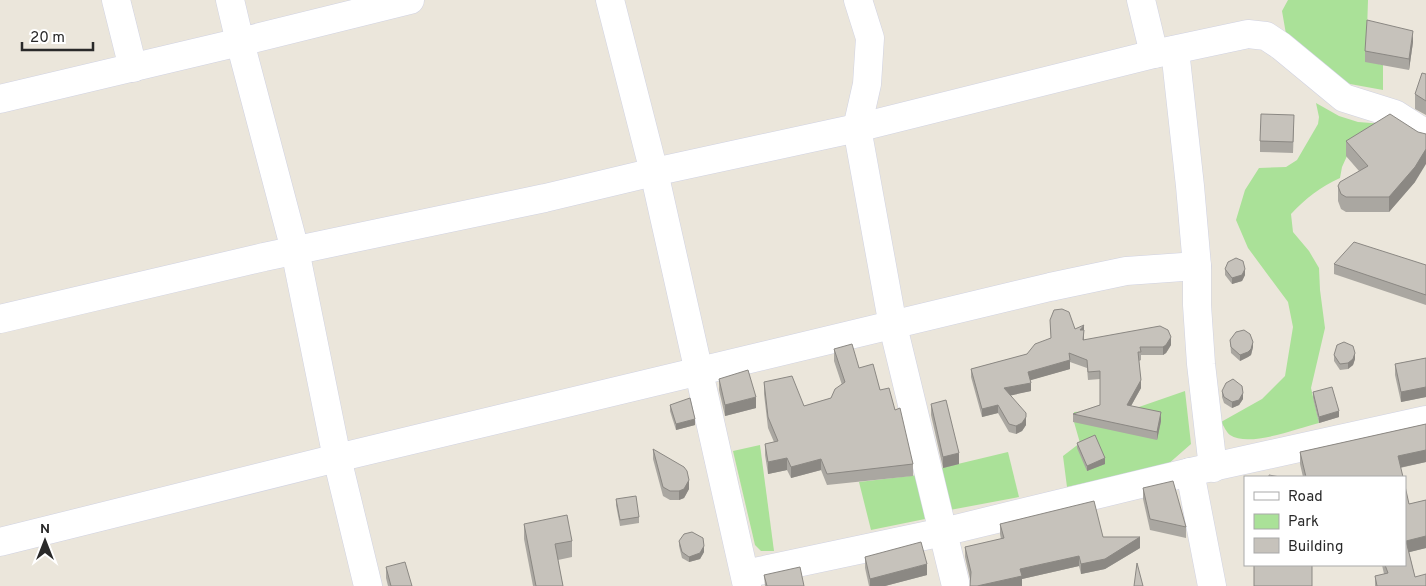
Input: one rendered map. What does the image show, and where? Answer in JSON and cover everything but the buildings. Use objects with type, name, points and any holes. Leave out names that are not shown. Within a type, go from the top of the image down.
[{"type":"street","points":[[116,0],[133,68]]},
{"type":"street","points":[[230,0],[295,250],[337,458],[368,586]]},
{"type":"street","points":[[0,99],[410,0]]},
{"type":"street","points":[[610,0],[654,172],[746,580],[1201,470],[1426,420]]},
{"type":"street","points":[[858,0],[870,38],[867,84],[857,128],[893,326],[956,586]]},
{"type":"street","points":[[1141,0],[1165,52],[1190,186],[1197,266],[1197,305],[1201,364],[1201,470],[1212,586]]},
{"type":"street","points":[[0,319],[295,250],[545,198],[654,172],[857,128],[1165,52],[1248,34],[1266,36],[1281,46],[1344,98],[1395,114],[1426,134]]},
{"type":"street","points":[[0,542],[337,458],[1050,287],[1126,271],[1197,266]]},
{"type":"green space","points":[[1288,0],[1368,0],[1366,61],[1383,65],[1383,90],[1350,84],[1327,71],[1286,34],[1282,11]]},
{"type":"green space","points":[[1316,103],[1339,116],[1358,122],[1397,125],[1347,156],[1340,178],[1314,193],[1291,214],[1293,232],[1309,251],[1319,268],[1325,328],[1311,388],[1319,423],[1274,436],[1249,439],[1238,438],[1230,435],[1221,422],[1262,399],[1285,376],[1293,327],[1288,302],[1248,248],[1236,220],[1245,190],[1259,168],[1286,167],[1297,160],[1318,124],[1319,117]]},
{"type":"green space","points":[[1185,391],[1191,444],[1167,465],[1067,487],[1063,456],[1080,443],[1074,422],[1074,412],[1136,408]]},
{"type":"green space","points":[[760,445],[774,551],[761,551],[755,545],[733,451]]},
{"type":"green space","points":[[1008,452],[1019,497],[950,510],[941,468]]},
{"type":"green space","points":[[918,475],[925,519],[871,530],[859,482]]}]
